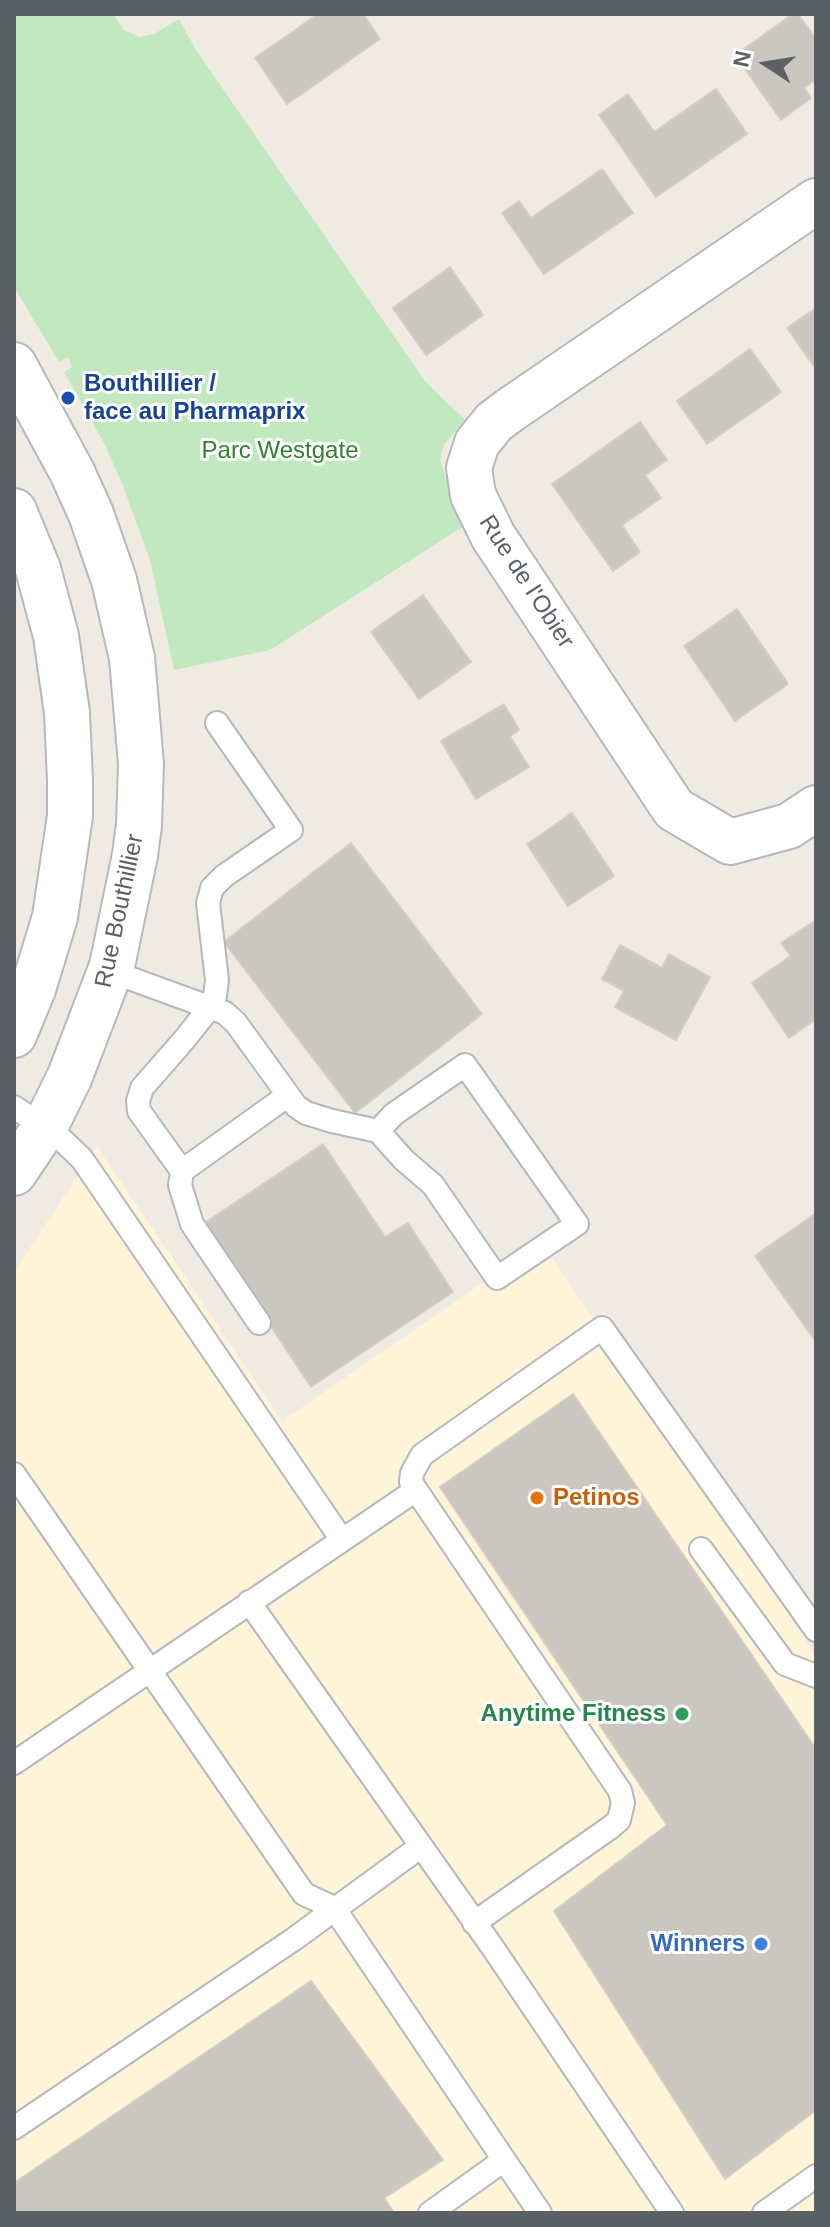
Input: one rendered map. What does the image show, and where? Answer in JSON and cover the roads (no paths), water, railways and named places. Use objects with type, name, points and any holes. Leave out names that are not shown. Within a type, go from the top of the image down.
[{"type":"street","name":"Rue de l'Obier","points":[[816,201],[494,422],[477,443],[469,468],[473,495],[493,536],[674,809],[730,842],[789,826],[816,808]]},
{"type":"street","name":"Rue Bouthillier","points":[[14,365],[91,514],[114,580],[132,658],[140,727],[139,825],[131,884],[110,971],[83,1047],[30,1117],[14,1173]]},
{"type":"street","points":[[14,511],[38,569],[56,636],[67,713],[70,780],[70,816],[55,917],[33,989],[14,1035]]},
{"type":"lane","points":[[217,723],[291,830],[224,876],[212,888],[208,903],[217,980],[211,1006],[148,1079],[138,1101],[145,1123],[182,1171],[180,1185],[192,1224],[259,1323]]},
{"type":"lane","points":[[110,971],[225,1013],[236,1023],[287,1096],[306,1113],[378,1131],[404,1160],[433,1185],[497,1278],[577,1224],[465,1065],[394,1114],[378,1131]]},
{"type":"lane","points":[[182,1171],[287,1096]]},
{"type":"lane","points":[[30,1117],[82,1159],[342,1540]]},
{"type":"lane","points":[[474,1923],[611,1827],[619,1820],[623,1803],[620,1791],[411,1482],[412,1473],[422,1455],[602,1328],[816,1630]]},
{"type":"lane","points":[[14,1474],[304,1894],[334,1908],[540,2213]]},
{"type":"lane","points":[[14,1763],[416,1490]]},
{"type":"lane","points":[[701,1549],[785,1664],[816,1676]]},
{"type":"lane","points":[[249,1602],[672,2213]]},
{"type":"lane","points":[[14,2128],[294,1939],[420,1847]]},
{"type":"lane","points":[[430,2213],[504,2160]]},
{"type":"lane","points":[[764,2213],[816,2176]]},
{"type":"place","name":"Bouthillier / face au Pharmaprix","points":[[68,398]]},
{"type":"place","name":"Petinos","points":[[537,1498]]},
{"type":"place","name":"Anytime Fitness","points":[[682,1714]]},
{"type":"place","name":"Winners","points":[[761,1944]]},
{"type":"park label","name":"Parc Westgate","points":[[280,451]]}]
